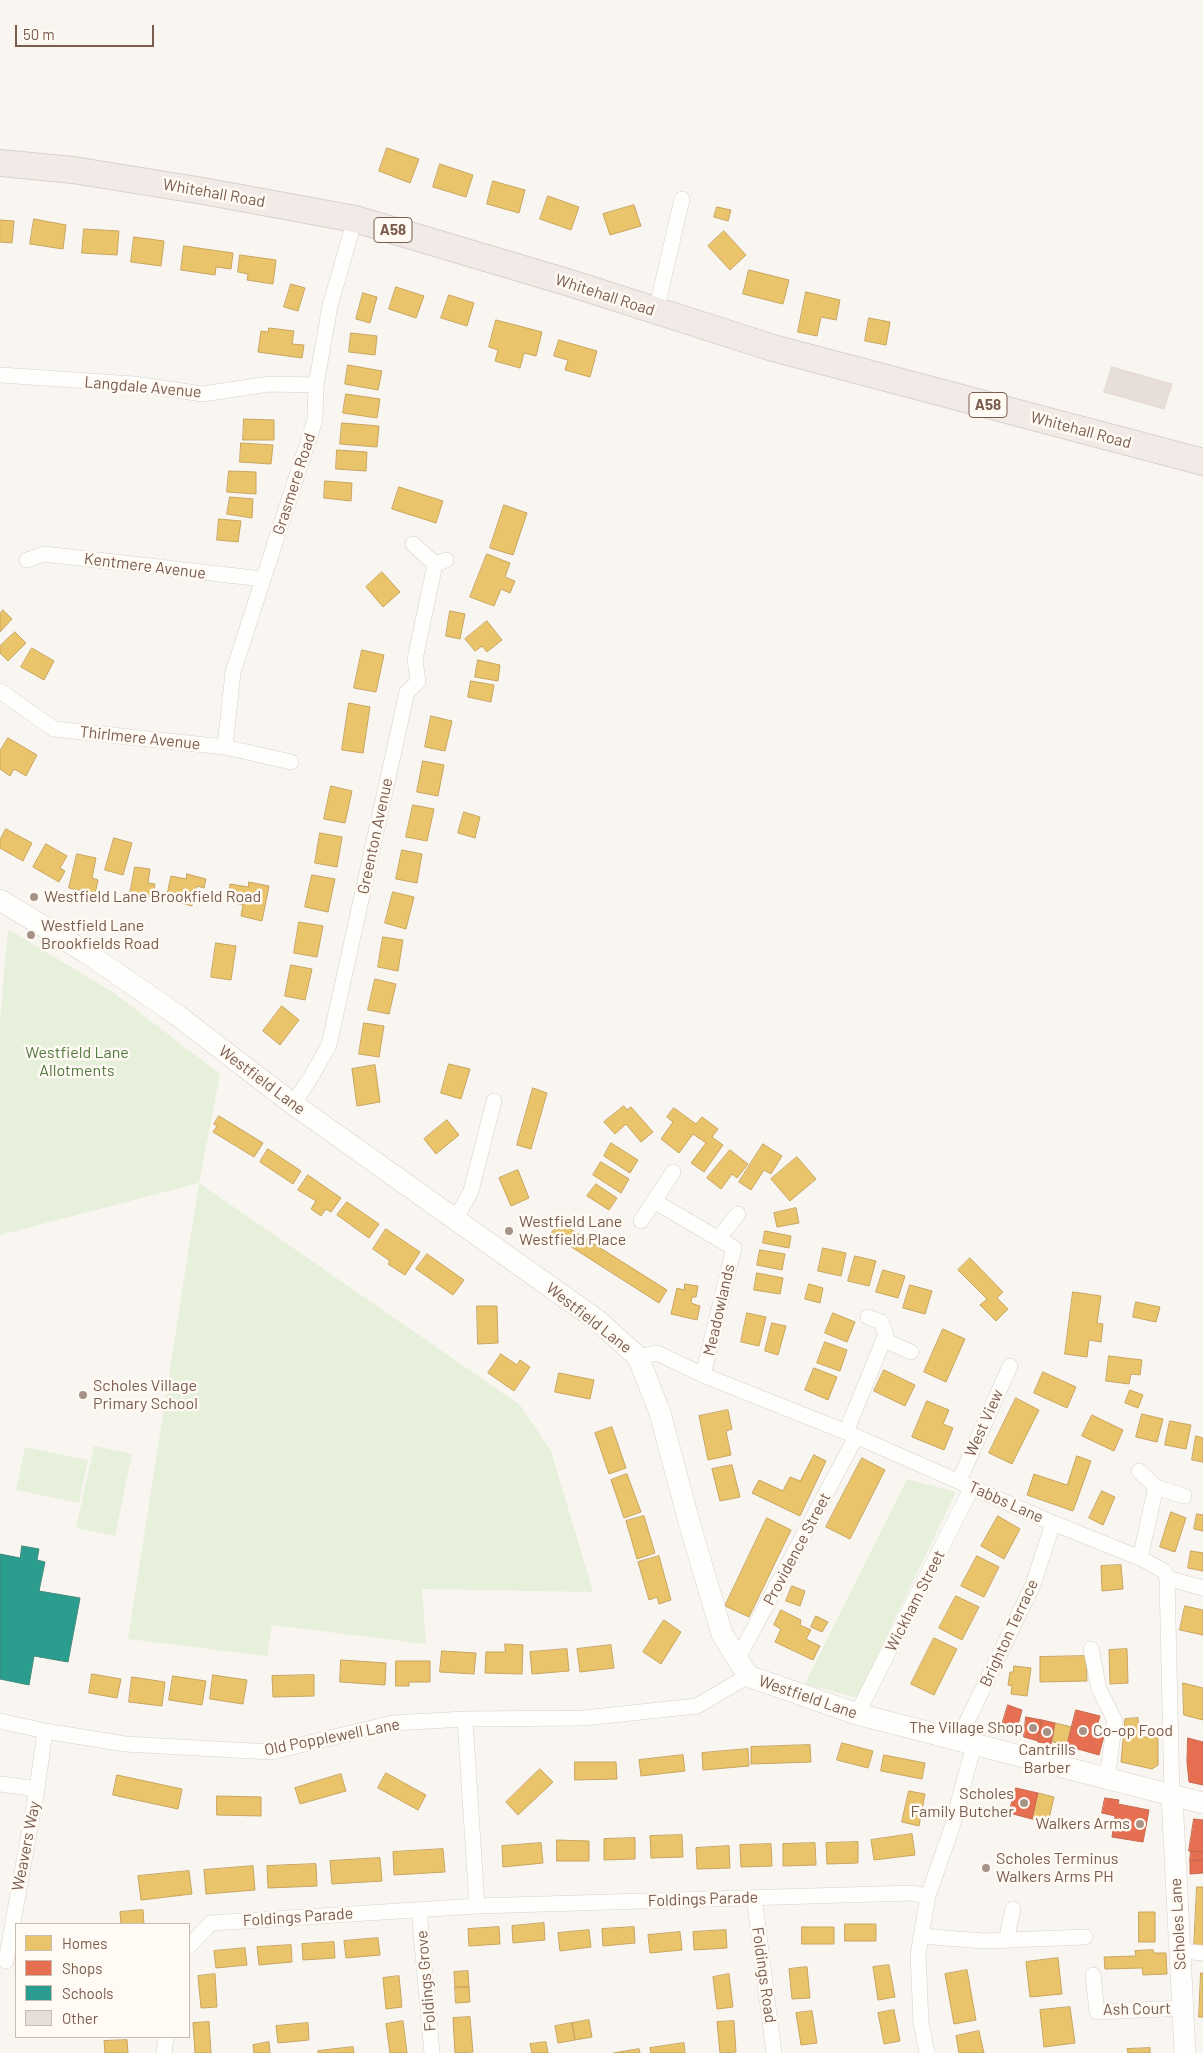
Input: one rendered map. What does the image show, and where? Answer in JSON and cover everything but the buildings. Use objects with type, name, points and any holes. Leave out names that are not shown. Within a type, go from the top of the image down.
[{"type":"highway","name":"Whitehall Road","points":[[0,163],[73,170],[204,191],[355,219],[490,258],[783,351],[1203,462]]},
{"type":"main road","name":"Westfield Lane","points":[[0,900],[95,958],[177,1015],[293,1104],[596,1320],[638,1357],[660,1413],[689,1522],[722,1634],[742,1668],[856,1714],[1203,1803]]},
{"type":"main road","name":"Scholes Lane","points":[[1172,1796],[1186,2053]]},
{"type":"street","points":[[656,311],[682,199]]},
{"type":"street","name":"Grasmere Road","points":[[225,747],[233,672],[315,420],[316,385],[330,306],[355,219]]},
{"type":"street","name":"Langdale Avenue","points":[[0,375],[134,384],[203,394],[269,384],[316,385]]},
{"type":"street","name":"Greenton Avenue","points":[[293,1104],[311,1078],[329,1045],[407,692],[418,682],[415,659],[440,562],[413,544]]},
{"type":"street","name":"Kentmere Avenue","points":[[27,560],[44,554],[263,580]]},
{"type":"street","name":"Thirlmere Avenue","points":[[0,691],[54,729],[225,747],[291,762]]},
{"type":"street","points":[[455,1220],[471,1190],[494,1101]]},
{"type":"street","points":[[641,1221],[673,1172]]},
{"type":"street","name":"Meadowlands","points":[[654,1201],[734,1248],[703,1375]]},
{"type":"street","points":[[718,1239],[738,1214]]},
{"type":"street","points":[[868,1317],[881,1322],[885,1337],[911,1352]]},
{"type":"street","name":"Providence Street","points":[[742,1668],[851,1435],[885,1337]]},
{"type":"street","name":"Tabbs Lane","points":[[638,1357],[657,1353],[703,1375],[851,1435],[1053,1523],[1140,1558],[1164,1571],[1167,1578]]},
{"type":"street","name":"West View","points":[[966,1484],[1010,1366]]},
{"type":"street","points":[[1139,1471],[1156,1487],[1184,1496]]},
{"type":"street","name":"Wickham Street","points":[[856,1714],[966,1484]]},
{"type":"street","points":[[1140,1558],[1156,1487]]},
{"type":"street","name":"Brighton Terrace","points":[[927,2053],[921,2022],[918,1955],[928,1896],[952,1828],[966,1742],[1033,1584],[1053,1523]]},
{"type":"street","points":[[1172,1796],[1167,1578],[1203,1588]]},
{"type":"street","points":[[1091,1649],[1099,1689],[1115,1721],[1107,1778]]},
{"type":"street","name":"Old Popplewell Lane","points":[[0,1721],[45,1731],[125,1744],[271,1752],[393,1723],[466,1719],[584,1718],[697,1706],[742,1668]]},
{"type":"street","points":[[466,1719],[477,1906]]},
{"type":"street","name":"Weavers Way","points":[[6,1961],[6,1922],[37,1789],[45,1731]]},
{"type":"street","points":[[0,1784],[37,1789]]},
{"type":"street","name":"Foldings Parade","points":[[190,1945],[211,1923],[477,1906],[911,1893],[928,1896]]},
{"type":"street","name":"Foldings Road","points":[[754,1897],[774,2053]]},
{"type":"street","points":[[1006,1941],[1013,1909]]},
{"type":"street","name":"Foldings Grove","points":[[419,1910],[432,2053]]},
{"type":"street","points":[[921,1936],[1006,1941],[1085,1937]]},
{"type":"street","points":[[1180,1950],[1203,1953]]},
{"type":"street","name":"Ash Court","points":[[1093,1975],[1096,2012],[1183,2008]]},
{"type":"street","points":[[164,2053],[166,2038]]},
{"type":"green space","name":"Westfield Lane Allotments","points":[[8,929],[114,993],[220,1074],[199,1183],[0,1235],[0,1021]]},
{"type":"green space","points":[[199,1183],[520,1405],[551,1451],[593,1592],[422,1589],[426,1644],[272,1625],[267,1656],[128,1639]]},
{"type":"green space","points":[[94,1446],[132,1454],[115,1536],[76,1528]]},
{"type":"green space","points":[[25,1447],[88,1460],[79,1503],[16,1490]]},
{"type":"green space","points":[[907,1479],[956,1492],[857,1698],[805,1684]]},
{"type":"place","name":"Westfield Lane Brookfield Road","points":[[34,897]]},
{"type":"place","name":"Westfield Lane Brookfields Road","points":[[31,935]]},
{"type":"place","name":"Westfield Lane Westfield Place","points":[[509,1231]]},
{"type":"place","name":"Scholes Village Primary School","points":[[83,1395]]},
{"type":"place","name":"The Village Shop","points":[[1033,1728]]},
{"type":"place","name":"Co-op Food","points":[[1083,1731]]},
{"type":"place","name":"Cantrills Barber","points":[[1047,1732]]},
{"type":"place","name":"Scholes Family Butcher","points":[[1024,1803]]},
{"type":"place","name":"Walkers Arms","points":[[1140,1824]]},
{"type":"place","name":"Scholes Terminus Walkers Arms PH","points":[[986,1868]]}]
